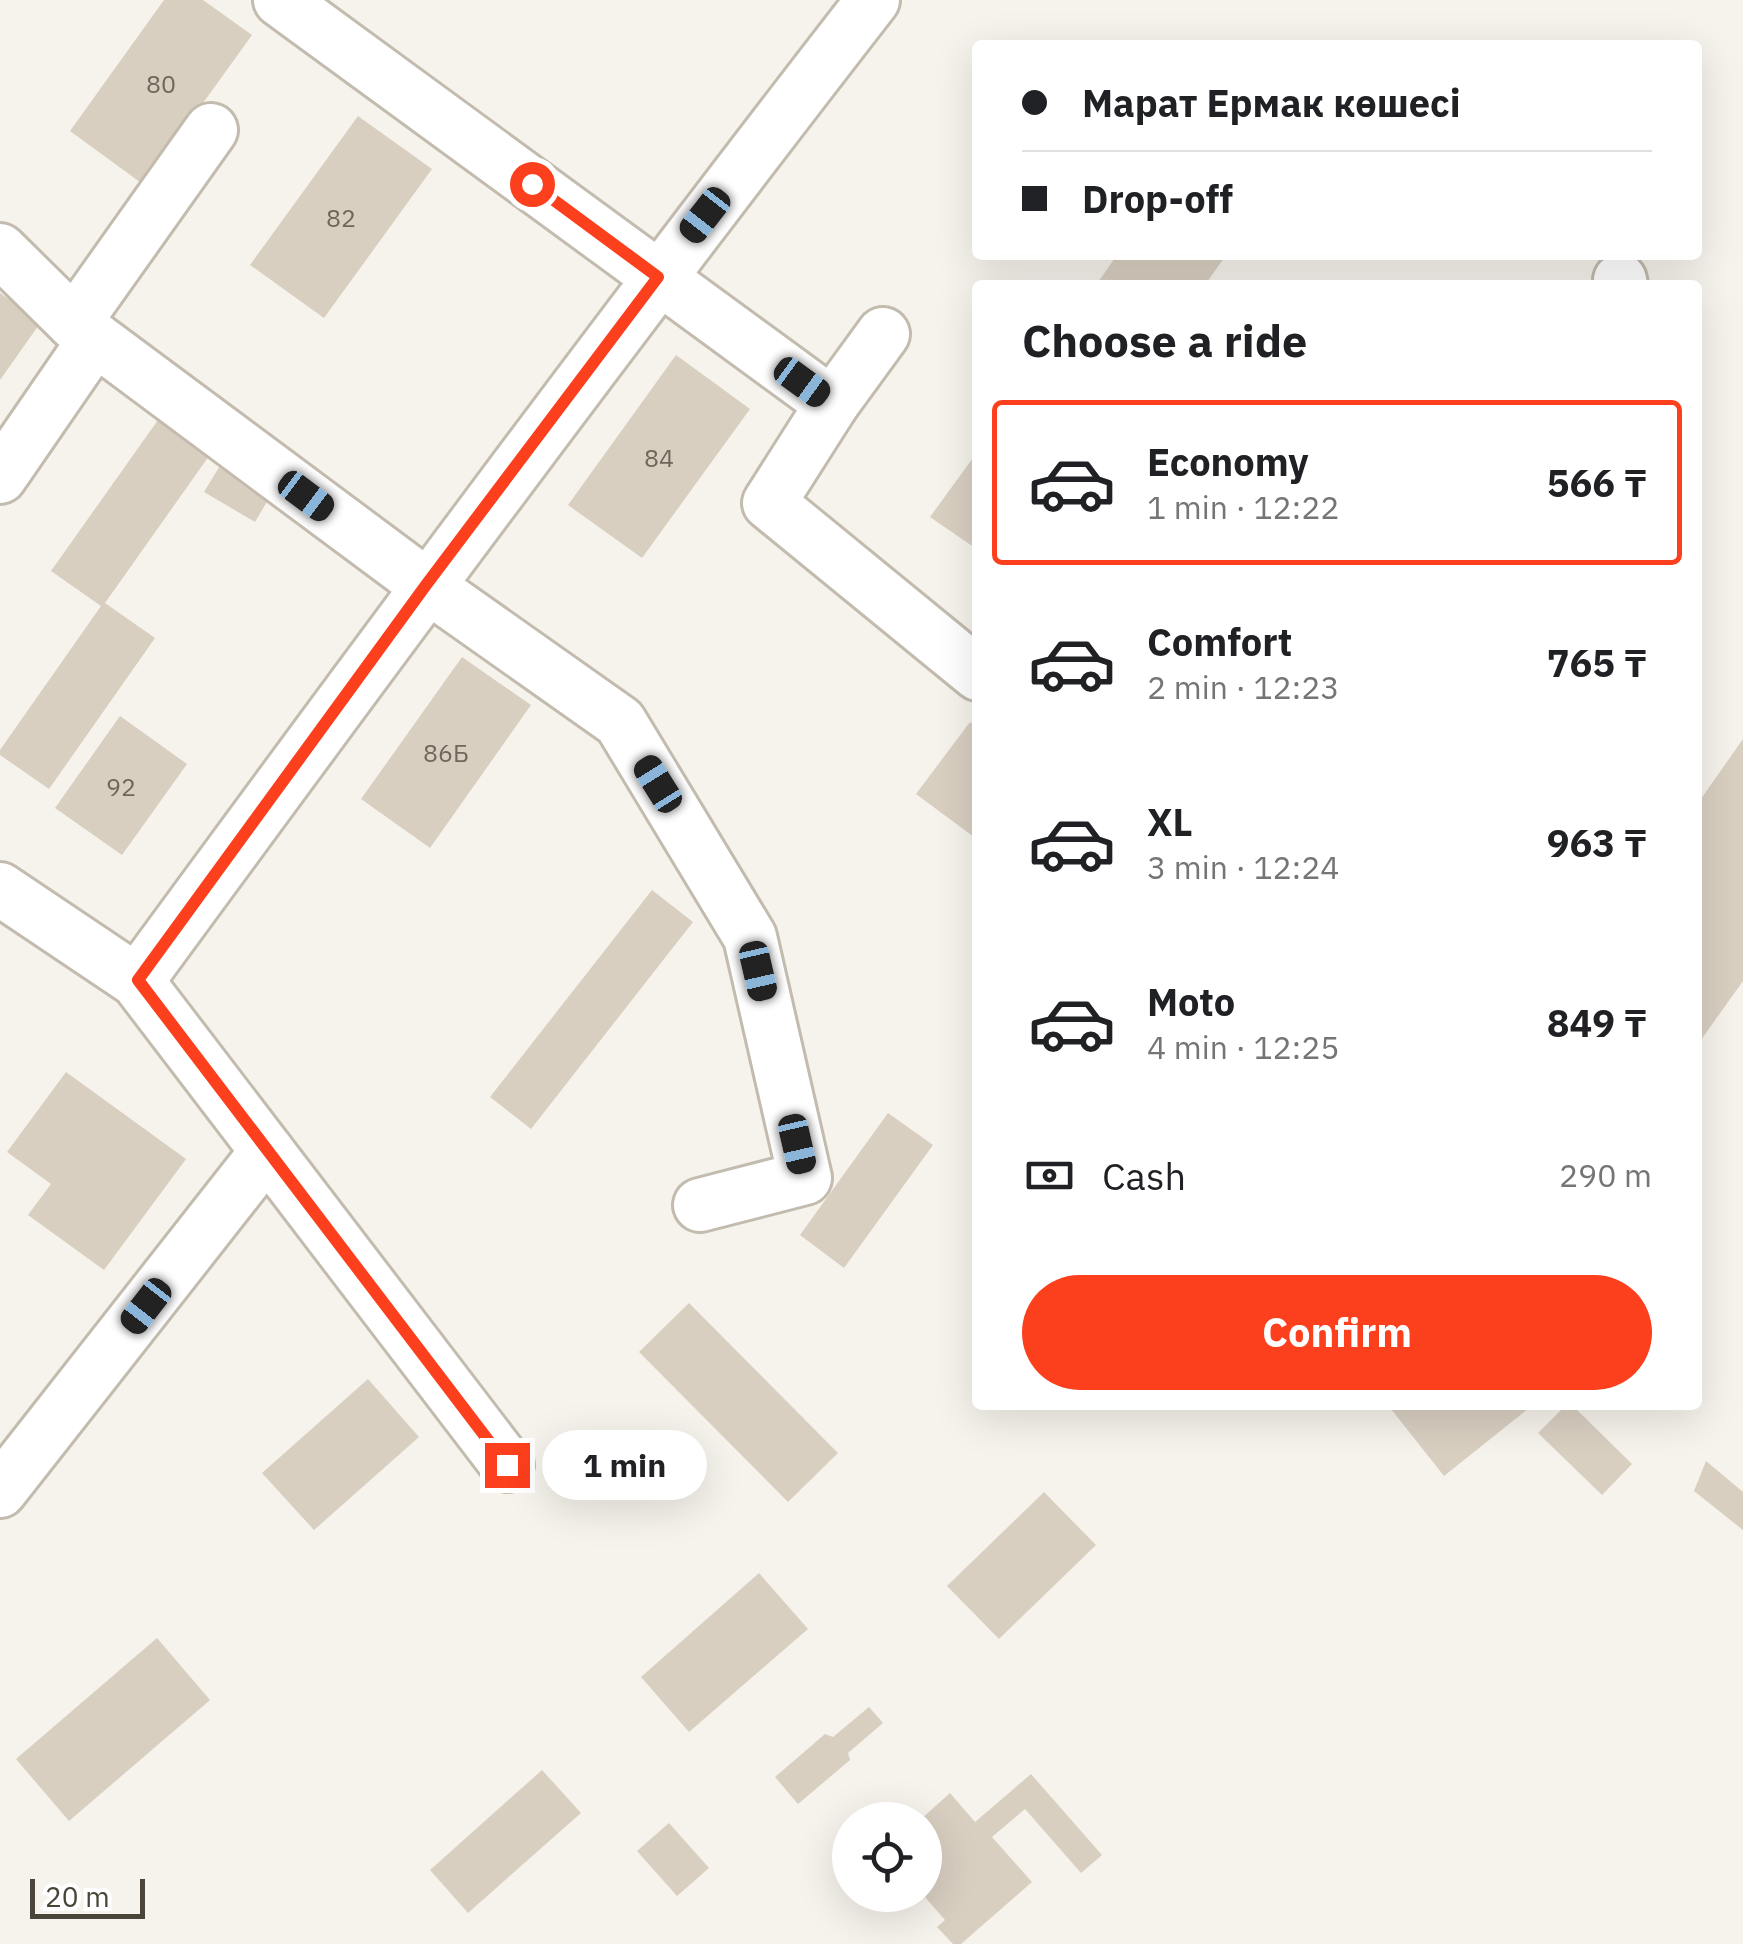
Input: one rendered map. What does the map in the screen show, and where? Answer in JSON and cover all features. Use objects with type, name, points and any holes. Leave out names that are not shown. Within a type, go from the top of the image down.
[{"type":"street","points":[[280,0],[832,404]]},
{"type":"street","points":[[138,980],[426,585],[873,0]]},
{"type":"street","points":[[0,477],[84,331],[212,130]]},
{"type":"street","points":[[0,250],[84,331],[426,585],[620,722],[750,937],[805,1178],[700,1205]]},
{"type":"street","points":[[884,334],[832,404],[768,502],[972,669]]},
{"type":"street","points":[[0,888],[138,980],[507,1465]]},
{"type":"street","points":[[0,1491],[268,1151]]},
{"type":"building","points":[[164,0],[203,0],[252,35],[144,185],[70,131]]},
{"type":"building","points":[[358,116],[432,169],[324,318],[250,265]]},
{"type":"building","points":[[1114,260],[1222,260],[1208,280],[1100,280]]},
{"type":"building","points":[[0,293],[41,322],[0,380]]},
{"type":"building","points":[[676,355],[750,409],[642,558],[568,505]]},
{"type":"building","points":[[158,420],[209,456],[105,603],[155,638],[49,789],[0,755],[0,750],[101,606],[51,571]]},
{"type":"building","points":[[224,459],[275,488],[255,522],[204,492]]},
{"type":"building","points":[[972,459],[972,546],[930,517]]},
{"type":"building","points":[[462,657],[531,705],[430,848],[361,799]]},
{"type":"building","points":[[120,716],[187,764],[122,855],[55,808]]},
{"type":"building","points":[[970,722],[972,724],[972,836],[916,794]]},
{"type":"building","points":[[1743,739],[1743,981],[1702,1038],[1702,797]]},
{"type":"building","points":[[652,890],[693,922],[531,1129],[490,1097]]},
{"type":"building","points":[[66,1072],[186,1159],[104,1270],[28,1215],[51,1184],[7,1152]]},
{"type":"building","points":[[888,1113],[933,1145],[844,1268],[800,1235]]},
{"type":"building","points":[[689,1303],[838,1453],[788,1502],[639,1352]]},
{"type":"building","points":[[368,1379],[419,1437],[314,1530],[262,1473]]},
{"type":"building","points":[[1392,1410],[1526,1410],[1444,1476]]},
{"type":"building","points":[[1561,1410],[1577,1410],[1632,1464],[1602,1495],[1538,1433]]},
{"type":"building","points":[[1706,1461],[1743,1492],[1743,1530],[1694,1491]]},
{"type":"building","points":[[1044,1492],[1096,1545],[999,1639],[947,1586]]},
{"type":"building","points":[[759,1573],[808,1629],[689,1732],[641,1677]]},
{"type":"building","points":[[157,1638],[210,1700],[69,1821],[16,1759]]},
{"type":"building","points":[[869,1707],[883,1723],[848,1753],[850,1760],[798,1804],[775,1777],[825,1734],[833,1737]]},
{"type":"building","points":[[542,1770],[581,1813],[468,1913],[430,1870]]},
{"type":"building","points":[[1031,1774],[1102,1855],[1081,1873],[1025,1809],[992,1837],[1032,1882],[961,1944],[953,1944],[937,1927],[945,1920],[938,1912],[942,1912],[940,1802],[950,1793],[975,1822]]},
{"type":"building","points":[[669,1823],[709,1868],[677,1896],[637,1851]]},
{"type":"route","points":[[507,1465],[138,980],[426,585],[658,277],[532,184]]}]
